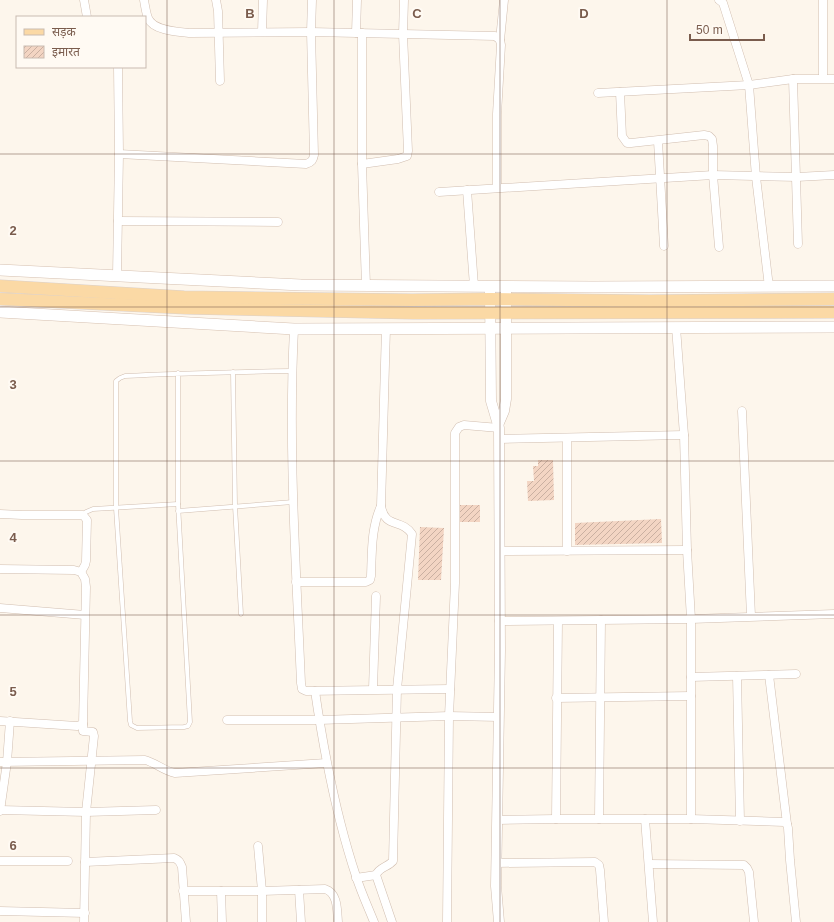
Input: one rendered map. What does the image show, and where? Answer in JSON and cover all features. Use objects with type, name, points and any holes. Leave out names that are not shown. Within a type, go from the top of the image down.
[{"type":"main road","points":[[0,270],[300,285],[506,287],[834,286]]},
{"type":"main road","points":[[0,286],[184,296],[412,300],[490,299],[650,301],[834,299]]},
{"type":"main road","points":[[0,299],[186,308],[414,313],[834,312]]},
{"type":"main road","points":[[0,312],[294,329],[834,326]]},
{"type":"street","points":[[84,0],[87,16]]},
{"type":"street","points":[[144,0],[148,19],[151,24],[176,32],[311,32],[495,36],[500,40]]},
{"type":"street","points":[[216,0],[220,81]]},
{"type":"street","points":[[262,32],[263,0]]},
{"type":"street","points":[[119,154],[310,163],[313,160],[314,155],[311,32],[312,0]]},
{"type":"street","points":[[357,0],[366,286]]},
{"type":"street","points":[[362,164],[398,159],[407,156],[408,143],[403,34],[404,0]]},
{"type":"street","points":[[497,188],[497,114],[501,45],[500,40],[504,0]]},
{"type":"street","points":[[719,0],[723,3],[749,85],[756,177],[769,287]]},
{"type":"street","points":[[823,0],[823,78]]},
{"type":"street","points":[[117,275],[119,154],[118,68]]},
{"type":"street","points":[[793,79],[798,244]]},
{"type":"street","points":[[598,93],[749,85],[793,79],[834,79]]},
{"type":"street","points":[[620,92],[622,136],[627,143],[631,144],[704,135],[709,136],[712,140],[713,175],[719,247]]},
{"type":"street","points":[[658,141],[664,246]]},
{"type":"street","points":[[438,192],[713,175],[797,177],[834,175]]},
{"type":"street","points":[[467,190],[474,286]]},
{"type":"street","points":[[118,221],[278,222]]},
{"type":"street","points":[[490,286],[491,401],[499,426],[499,717],[496,863],[499,922]]},
{"type":"street","points":[[499,426],[506,405],[506,287]]},
{"type":"street","points":[[676,327],[684,435],[687,550],[691,619],[691,819]]},
{"type":"street","points":[[356,878],[376,875],[381,868],[393,861],[397,689],[412,534],[403,525],[386,519],[382,513],[381,506],[386,328]]},
{"type":"street","points":[[294,329],[292,371],[293,502],[302,689],[306,691],[373,689],[450,690]]},
{"type":"street","points":[[742,411],[751,616]]},
{"type":"street","points":[[447,922],[449,716],[455,583],[455,432],[459,426],[464,425],[499,426]]},
{"type":"street","points":[[499,439],[684,435]]},
{"type":"street","points":[[566,438],[567,552]]},
{"type":"street","points":[[296,582],[366,582],[370,580],[372,576],[374,525],[381,506]]},
{"type":"street","points":[[0,514],[83,515],[86,520],[86,561],[81,572]]},
{"type":"street","points":[[499,551],[567,552],[687,550]]},
{"type":"street","points":[[0,569],[74,570],[81,572],[85,579],[83,731],[94,734],[86,812],[84,922]]},
{"type":"street","points":[[373,689],[376,596]]},
{"type":"street","points":[[0,608],[85,615]]},
{"type":"street","points":[[499,621],[691,619],[834,614]]},
{"type":"street","points":[[599,819],[601,620]]},
{"type":"street","points":[[556,819],[556,698],[558,621]]},
{"type":"street","points":[[691,677],[796,674]]},
{"type":"street","points":[[769,675],[787,824],[796,922]]},
{"type":"street","points":[[737,676],[740,821]]},
{"type":"street","points":[[315,691],[326,763],[356,878],[374,922]]},
{"type":"street","points":[[556,698],[690,696]]},
{"type":"street","points":[[227,720],[319,720],[449,716],[499,717]]},
{"type":"street","points":[[0,721],[77,726],[83,724]]},
{"type":"street","points":[[10,721],[4,762],[0,810],[86,812],[156,810]]},
{"type":"street","points":[[4,762],[91,762],[146,760],[175,773],[326,763]]},
{"type":"street","points":[[645,819],[653,922]]},
{"type":"street","points":[[497,820],[691,819],[781,822],[787,824]]},
{"type":"street","points":[[258,846],[262,891],[262,922]]},
{"type":"street","points":[[85,862],[174,858],[180,862],[186,922]]},
{"type":"street","points":[[0,861],[68,861]]},
{"type":"street","points":[[496,863],[595,862],[599,865],[600,870],[604,922]]},
{"type":"street","points":[[649,864],[744,865],[749,872],[754,922]]},
{"type":"street","points":[[376,875],[392,922]]},
{"type":"street","points":[[183,891],[325,889],[329,890],[334,895],[338,922]]},
{"type":"street","points":[[299,890],[301,922]]},
{"type":"street","points":[[221,891],[222,922]]},
{"type":"street","points":[[0,912],[85,913]]},
{"type":"lane","points":[[178,373],[178,511],[190,722],[188,726],[184,727],[137,728],[131,725],[130,721],[116,508],[116,381],[125,376],[178,373],[292,371]]},
{"type":"lane","points":[[233,372],[235,506],[241,614]]},
{"type":"lane","points":[[178,511],[293,502]]},
{"type":"lane","points":[[83,515],[93,509],[178,504]]},
{"type":"building","points":[[538,460],[553,460],[554,500],[528,501],[527,481],[534,481],[533,466],[538,466]]},
{"type":"building","points":[[460,505],[480,505],[480,522],[460,522]]},
{"type":"building","points":[[661,519],[662,543],[575,545],[575,523]]},
{"type":"building","points":[[420,527],[444,528],[441,580],[418,580]]}]
